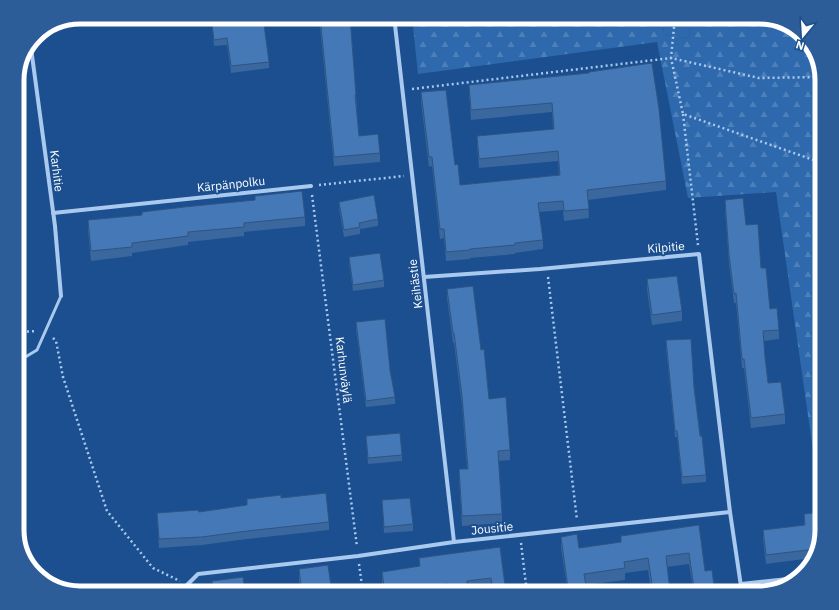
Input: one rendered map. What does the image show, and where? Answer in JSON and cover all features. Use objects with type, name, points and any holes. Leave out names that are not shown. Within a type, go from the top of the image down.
[{"type":"street","name":"Keihästie","points":[[395,25],[454,542]]},
{"type":"street","name":"Karhitie","points":[[32,52],[53,213],[61,296]]},
{"type":"street","name":"Kärpänpolku","points":[[53,213],[311,186]]},
{"type":"street","name":"Kilpitie","points":[[424,277],[547,268],[699,254],[730,512]]},
{"type":"street","name":"Jousitie","points":[[187,585],[198,574],[358,556],[454,542],[730,512]]},
{"type":"street","points":[[730,512],[741,584],[785,579]]},
{"type":"lane","points":[[24,358],[37,350],[61,296]]},
{"type":"path","points":[[674,24],[671,58],[683,114],[699,254]]},
{"type":"path","points":[[402,90],[671,58],[759,78],[815,77]]},
{"type":"path","points":[[683,114],[815,161]]},
{"type":"path","points":[[311,186],[412,175]]},
{"type":"path","name":"Karhunväylä","points":[[311,186],[362,586]]},
{"type":"path","points":[[547,268],[578,528]]},
{"type":"path","points":[[24,332],[46,330],[56,341],[63,377],[107,511],[153,568],[187,585]]},
{"type":"path","points":[[519,535],[526,586]]},
{"type":"green space","points":[[413,24],[664,24],[663,35],[689,38],[690,24],[759,24],[770,25],[783,30],[783,56],[809,56],[815,73],[815,464],[776,192],[688,198],[657,42],[418,74]]},
{"type":"green space","points":[[664,24],[690,24],[689,38],[663,35]]},
{"type":"building","points":[[212,24],[264,24],[269,62],[231,66],[227,38],[214,40]]},
{"type":"building","points":[[321,24],[351,24],[359,136],[378,134],[380,153],[334,157]]},
{"type":"building","points":[[652,63],[659,109],[666,181],[587,190],[589,209],[564,211],[563,201],[538,203],[543,240],[515,243],[515,245],[446,252],[444,229],[440,229],[432,157],[429,157],[421,92],[446,90],[455,165],[458,164],[460,185],[560,175],[558,151],[479,159],[477,136],[554,129],[552,103],[471,110],[469,85],[589,73]]},
{"type":"building","points":[[302,191],[305,217],[244,223],[244,227],[188,232],[188,236],[132,243],[132,247],[91,251],[88,220],[142,215],[142,212],[255,200],[255,196]]},
{"type":"building","points":[[374,195],[378,219],[359,223],[360,227],[344,230],[339,202]]},
{"type":"building","points":[[743,198],[746,225],[758,224],[761,268],[766,268],[770,309],[777,308],[779,330],[763,331],[768,383],[781,382],[785,414],[751,418],[744,359],[742,359],[736,293],[734,294],[729,255],[725,200]]},
{"type":"building","points":[[380,253],[384,280],[353,285],[349,257]]},
{"type":"building","points":[[677,276],[682,311],[652,315],[647,279]]},
{"type":"building","points":[[473,286],[481,350],[484,349],[489,399],[506,397],[510,450],[498,451],[502,514],[462,516],[459,469],[468,469],[462,396],[447,289]]},
{"type":"building","points":[[385,319],[390,370],[395,397],[366,401],[356,322]]},
{"type":"building","points":[[691,339],[694,387],[700,436],[702,436],[706,475],[682,477],[677,431],[675,431],[666,340]]},
{"type":"building","points":[[400,433],[402,455],[368,458],[366,436]]},
{"type":"building","points":[[326,493],[329,522],[202,537],[159,539],[157,513],[198,510],[199,512],[247,505],[247,499],[281,495],[281,498]]},
{"type":"building","points":[[410,498],[413,524],[384,527],[382,500]]},
{"type":"building","points":[[815,513],[814,541],[811,550],[766,555],[763,530],[805,525],[804,514]]},
{"type":"building","points":[[699,525],[705,571],[712,570],[714,586],[694,586],[689,553],[666,556],[669,586],[633,586],[652,584],[648,558],[624,562],[625,568],[584,574],[586,586],[568,586],[561,537],[577,534],[579,548],[621,542],[621,536]]},
{"type":"building","points":[[500,547],[505,586],[492,586],[491,578],[467,581],[467,586],[448,586],[448,584],[432,586],[384,586],[382,572],[420,566],[419,558]]},
{"type":"building","points":[[328,565],[331,586],[301,586],[299,569]]},
{"type":"building","points":[[243,577],[244,586],[212,586],[212,581]]}]
